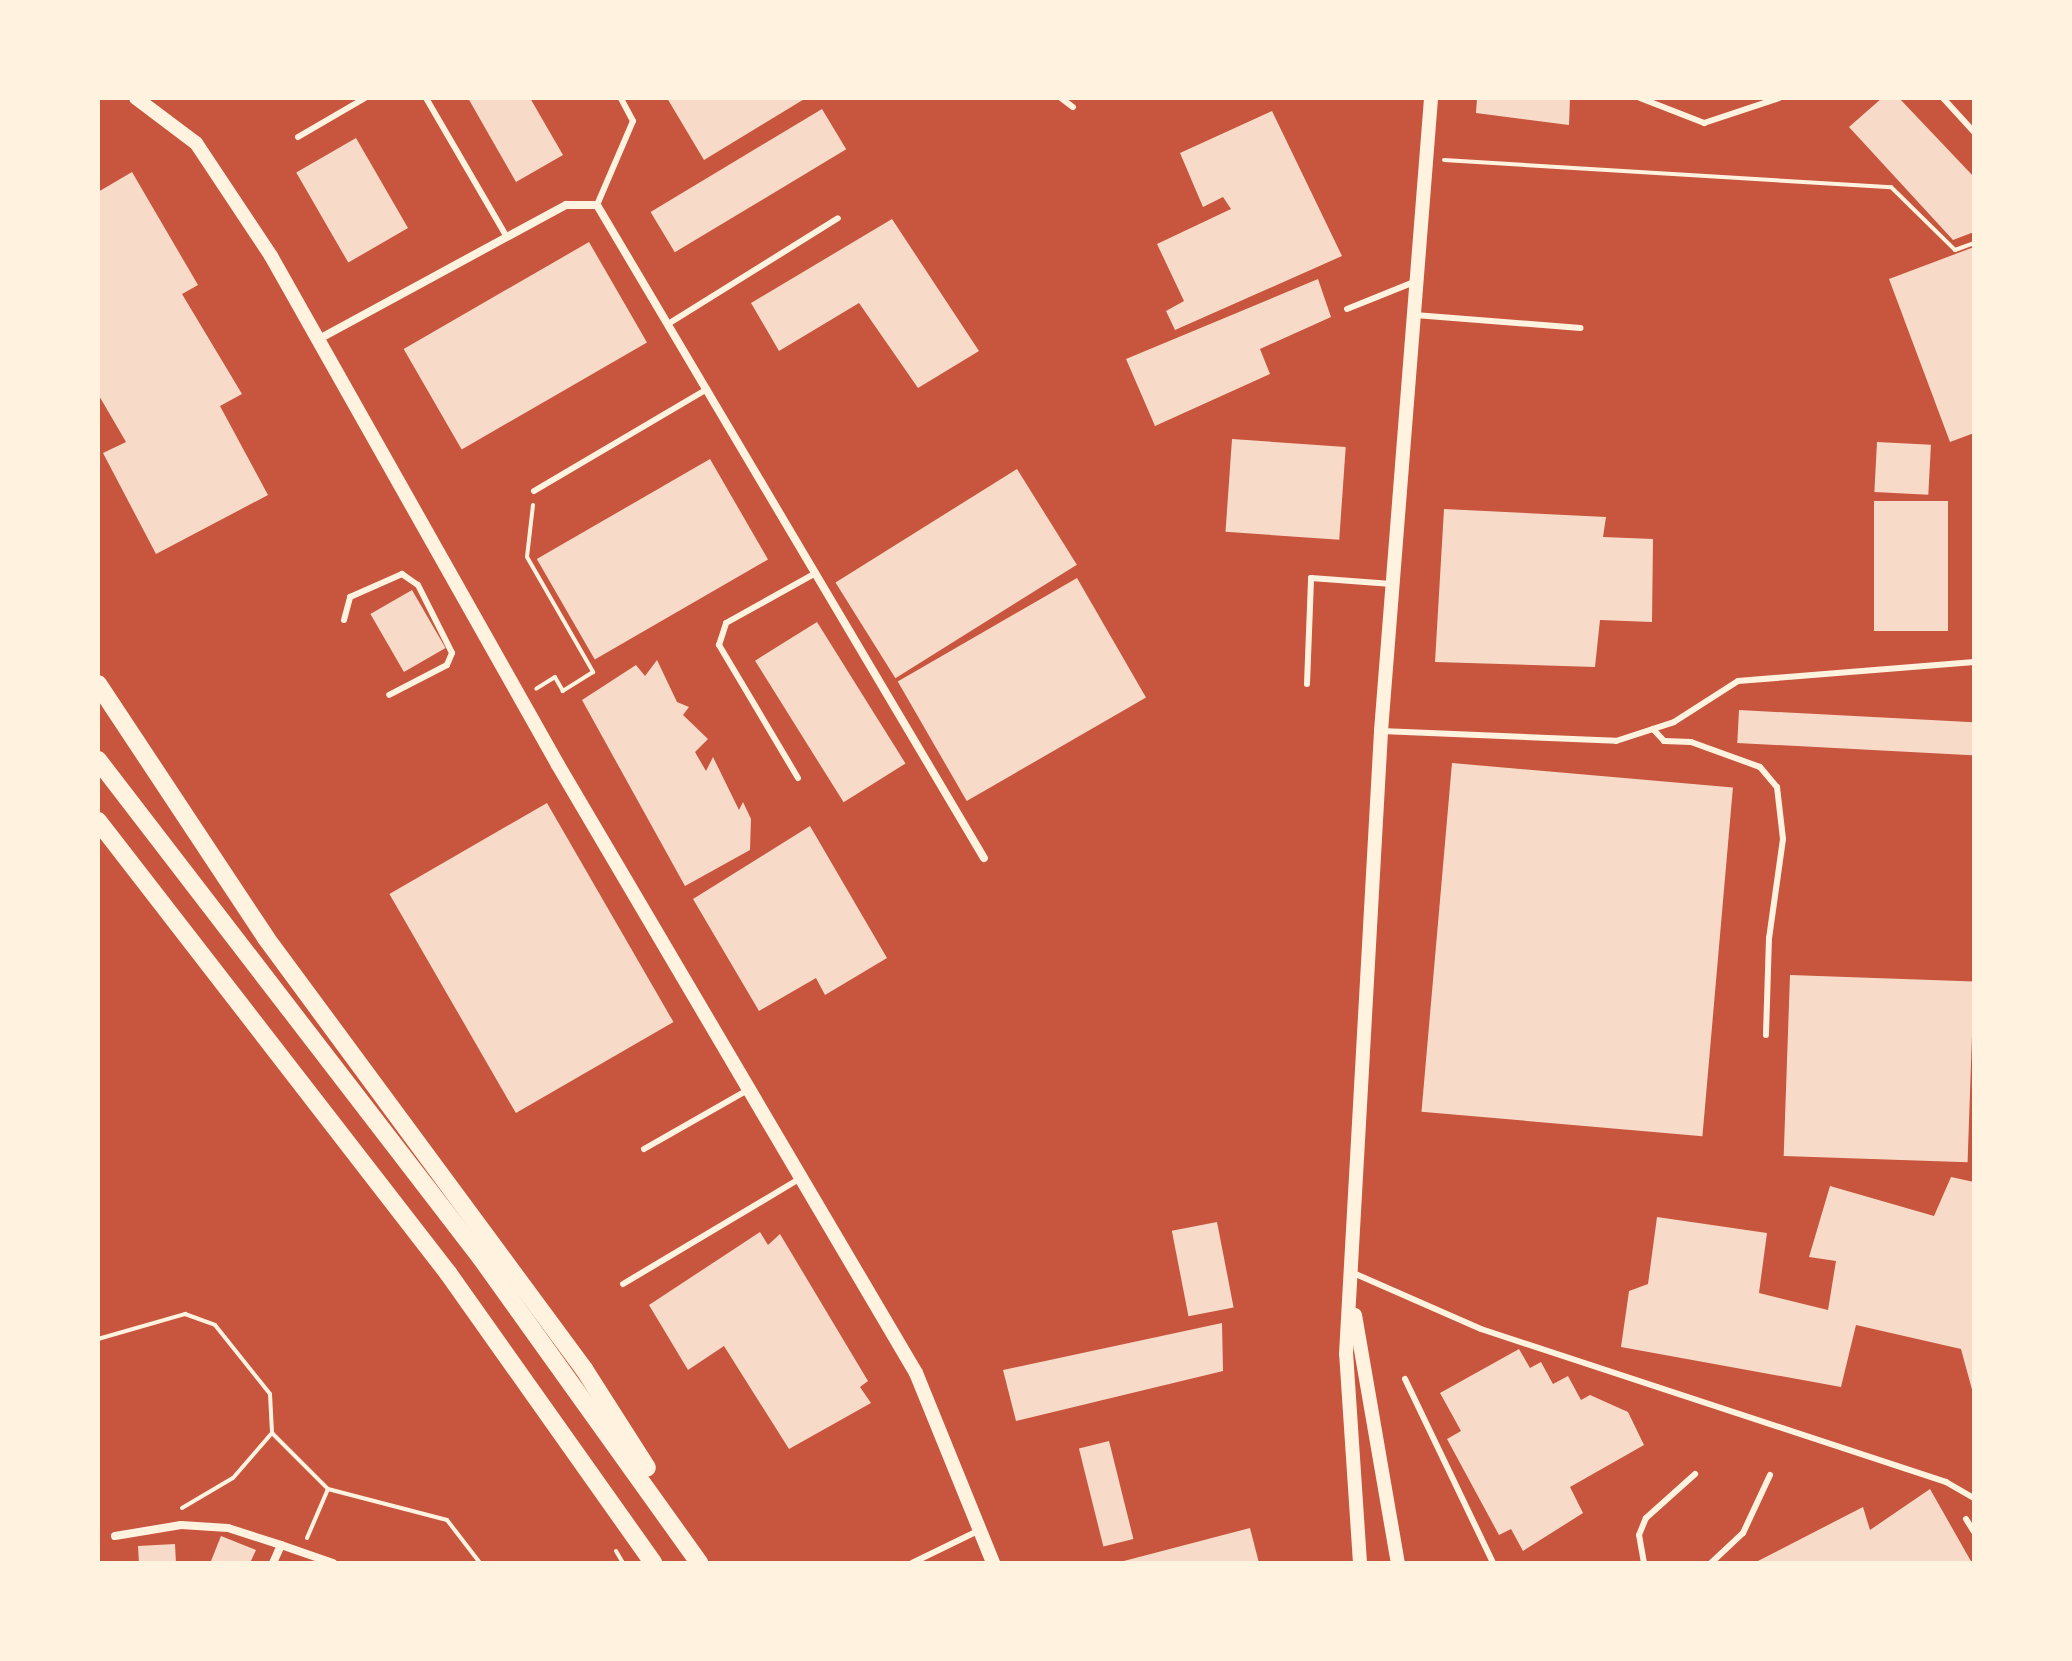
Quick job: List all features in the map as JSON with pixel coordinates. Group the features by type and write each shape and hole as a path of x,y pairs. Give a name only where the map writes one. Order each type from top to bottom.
{"highway":[{"path":"98,684 266,938 584,1369 642,1453 661,1504"},
{"path":"98,760 661,1504 699,1563"},
{"path":"98,821 448,1273 653,1563"}],"street":[{"path":"136,98 196,143 319,339 521,699 752,1088 916,1373 993,1563"},
{"path":"1360,1563 1346,1354 1381,731 1411,314 1431,98"},
{"path":"319,339 566,205 597,205 984,858"},
{"path":"1351,1299 1398,1563"},
{"path":"115,1536 216,1527 333,1563"},
{"path":"273,1563 281,1545"}],"lane":[{"path":"298,137 365,98"},
{"path":"426,98 507,237"},
{"path":"597,205 633,121 621,98"},
{"path":"1061,98 1073,107"},
{"path":"1640,98 1704,123 1779,98"},
{"path":"1943,98 1974,132"},
{"path":"668,324 838,218"},
{"path":"1347,309 1415,281"},
{"path":"1411,314 1580,328"},
{"path":"534,491 707,389"},
{"path":"798,778 719,645 726,623 816,572"},
{"path":"344,620 350,597 402,574 418,585 452,653 447,665 389,695"},
{"path":"1307,684 1311,578 1392,584"},
{"path":"1381,731 1616,741 1653,729 1738,681 1974,662"},
{"path":"1653,729 1664,741 1691,742 1760,767 1777,787 1783,839 1769,938 1766,1035"},
{"path":"644,1149 752,1088"},
{"path":"623,1284 803,1177"},
{"path":"1351,1272 1481,1329 1931,1476 1974,1498"},
{"path":"1405,1379 1493,1563"},
{"path":"1644,1563 1639,1535 1646,1518 1695,1474"},
{"path":"1711,1563 1743,1533 1770,1475"},
{"path":"1966,1519 1974,1532"},
{"path":"912,1563 980,1530"}],"path":[{"path":"1426,158 1891,187 1955,250 1974,243"},
{"path":"521,699 555,677 563,691 593,672 527,557 534,491"},
{"path":"98,1339 185,1314 215,1325 270,1394 272,1433 328,1489 447,1520 480,1563"},
{"path":"178,1510 233,1478 272,1433"},
{"path":"303,1553 328,1489"}],"building":[{"path":"468,98 530,98 563,155 516,182"},
{"path":"667,98 806,98 704,160"},
{"path":"1477,98 1570,98 1569,125 1476,113"},
{"path":"1882,98 1899,98 1974,177 1974,232 1953,240 1849,127"},
{"path":"822,109 846,149 675,252 651,212"},
{"path":"1272,111 1342,256 1175,330 1166,311 1184,301 1157,244 1231,209 1223,197 1203,207 1180,153"},
{"path":"356,138 408,228 348,263 296,172"},
{"path":"132,172 198,285 182,294 242,394 220,406 268,495 156,554 103,453 126,442 98,394 98,192"},
{"path":"892,219 979,351 918,388 859,303 779,351 751,303"},
{"path":"589,242 647,342 462,449 404,349"},
{"path":"1974,247 1974,433 1950,442 1889,279"},
{"path":"1318,279 1331,317 1260,349 1270,374 1155,426 1126,359"},
{"path":"1232,439 1346,447 1339,540 1226,532"},
{"path":"1877,442 1931,445 1928,495 1874,492"},
{"path":"710,459 768,559 595,659 537,559"},
{"path":"1017,469 1077,565 895,678 836,582"},
{"path":"1874,501 1948,501 1948,631 1874,631"},
{"path":"1444,509 1606,517 1603,537 1653,539 1652,622 1600,620 1595,667 1435,662"},
{"path":"1077,578 1146,698 967,801 898,682"},
{"path":"412,590 446,648 404,672 370,614"},
{"path":"817,622 905,764 844,802 755,661"},
{"path":"657,660 677,702 689,707 683,715 708,739 695,752 706,771 713,757 739,810 743,802 751,819 750,850 685,886 582,700 636,665 645,676"},
{"path":"1739,710 1974,722 1972,755 1737,743"},
{"path":"1452,763 1733,788 1702,1136 1421,1112"},
{"path":"547,803 674,1022 516,1113 389,894"},
{"path":"810,826 887,958 825,995 816,978 759,1011 693,899"},
{"path":"1790,975 1974,981 1968,1162 1784,1156"},
{"path":"1951,1177 1974,1182 1974,1397 1961,1349 1856,1325 1841,1387 1621,1347 1629,1291 1648,1284 1657,1217 1767,1233 1759,1293 1828,1310 1836,1261 1809,1257 1830,1186 1934,1216"},
{"path":"1217,1222 1234,1307 1188,1316 1172,1231"},
{"path":"760,1232 768,1245 780,1234 868,1381 860,1387 871,1403 789,1449 724,1346 688,1370 649,1305"},
{"path":"1222,1323 1223,1371 1016,1421 1003,1370"},
{"path":"1519,1349 1530,1368 1541,1362 1553,1384 1568,1376 1581,1400 1590,1395 1628,1412 1644,1445 1570,1487 1583,1513 1523,1551 1511,1529 1499,1535 1447,1439 1461,1431 1440,1393"},
{"path":"1109,1441 1133,1539 1103,1546 1079,1448"},
{"path":"1930,1489 1972,1563 1754,1563 1863,1507 1870,1530"},
{"path":"1250,1528 1259,1563 1120,1563 1120,1562"},
{"path":"221,1536 256,1550 250,1563 211,1561"},
{"path":"175,1544 176,1563 139,1563 138,1546"}]}
